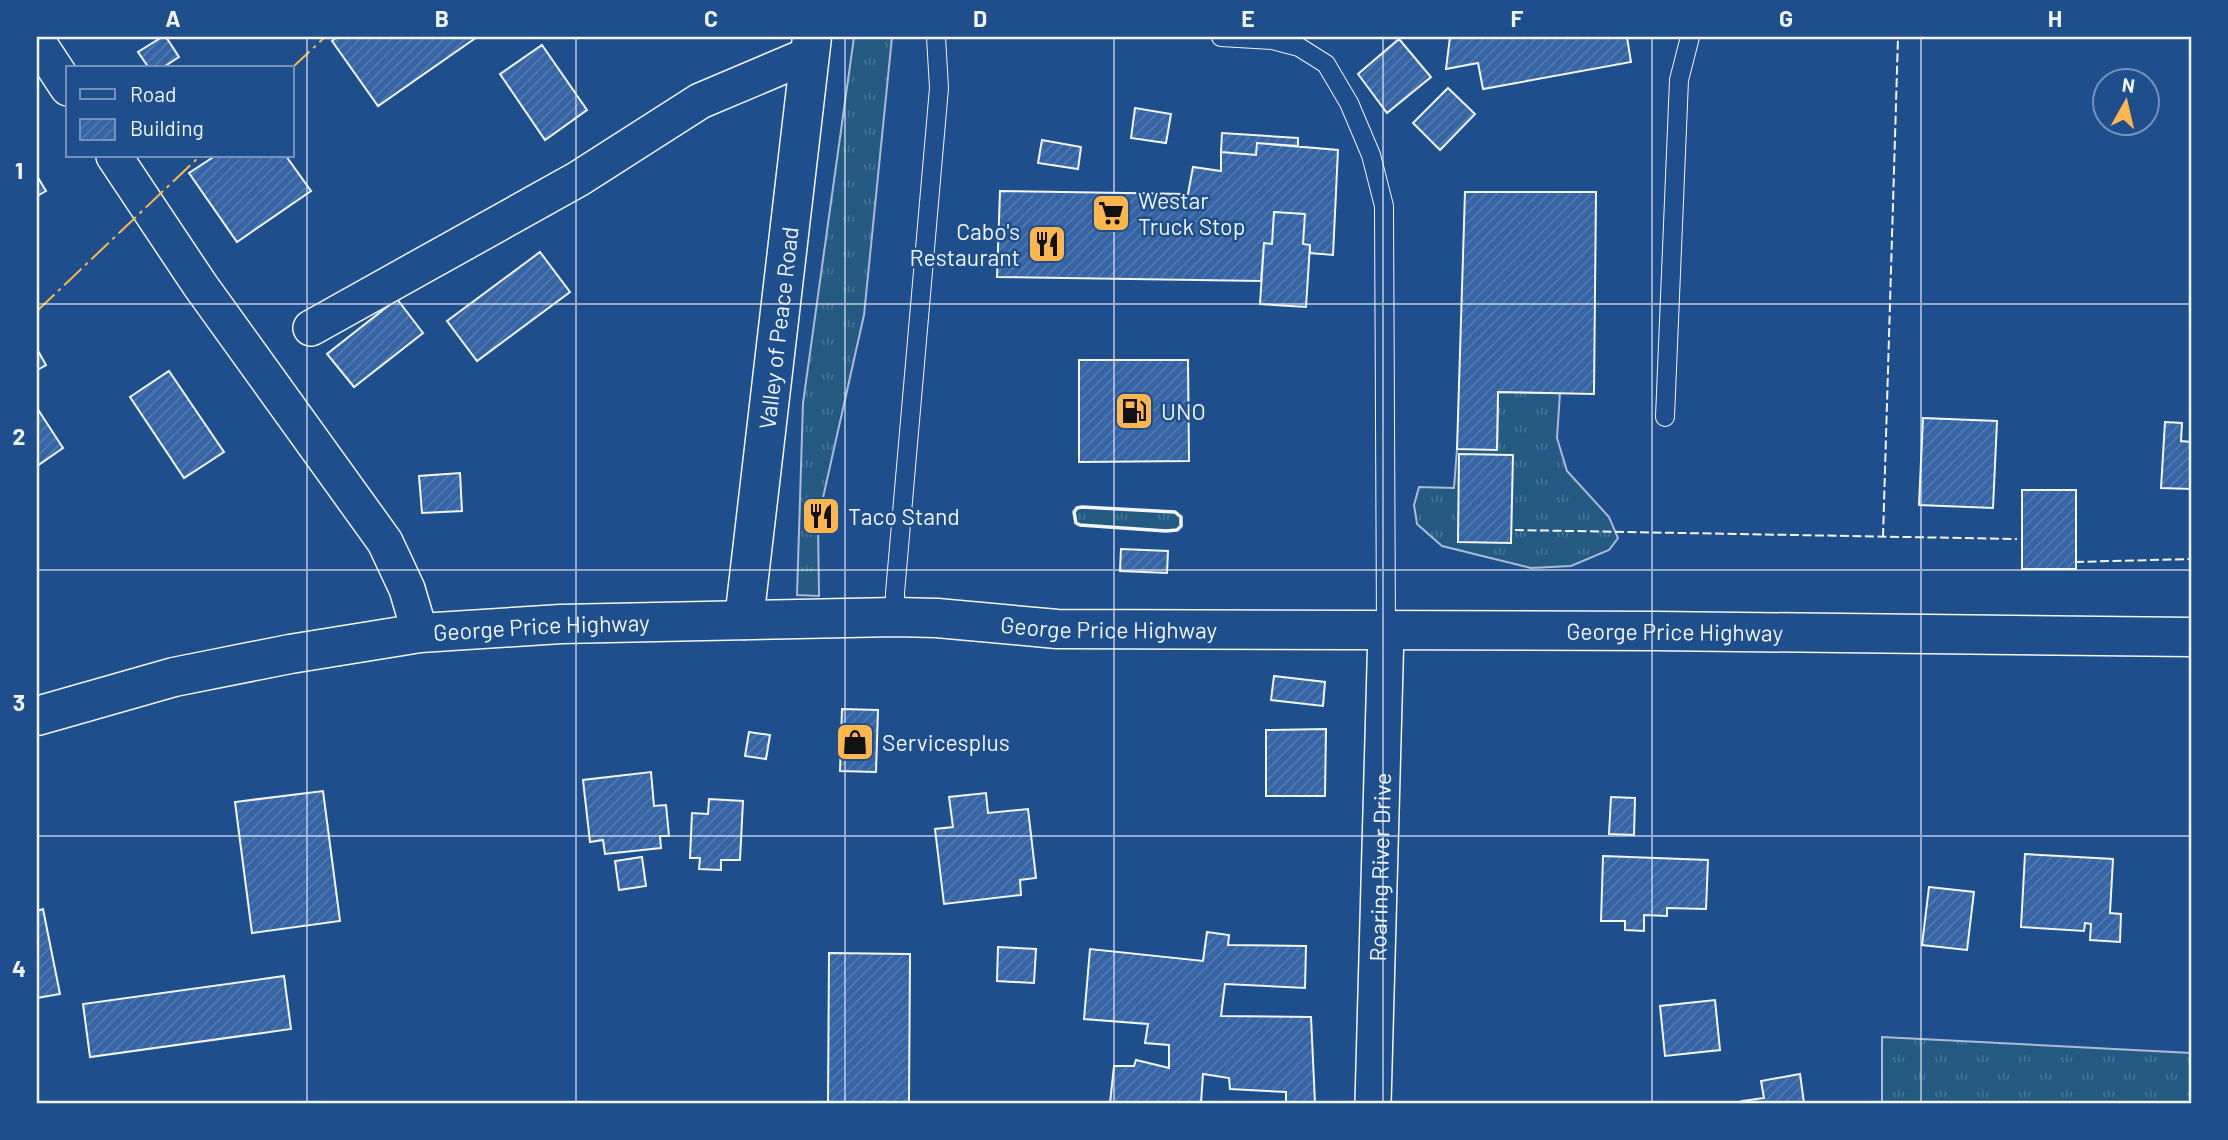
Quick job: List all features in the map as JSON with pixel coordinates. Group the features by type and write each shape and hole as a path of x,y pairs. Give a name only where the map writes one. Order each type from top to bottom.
{"main road":[{"name":"Valley of Peace Road","path":"744,620 812,45"},
{"name":"George Price Highway","path":"37,716 174,677 290,654 420,633 561,624 895,617 937,618 1057,629 1656,631 2191,637"}],"street":[{"path":"37,41 66,85"},
{"path":"311,328 578,179 700,101 812,45"},
{"path":"115,158 200,285 385,542 407,589 420,633"},
{"name":"Roaring River Drive","path":"1373,1103 1386,630"}],"lane":[{"path":"895,617 939,88 936,37"},
{"path":"1221,37 1272,40 1299,47 1326,64 1349,103 1371,155 1384,206 1386,630"},
{"path":"1665,417 1679,80 1690,37"}],"green space":[{"path":"854,37 892,37 864,315 818,520 819,596 797,595 803,403"},
{"path":"1498,392 1560,393 1557,438 1567,471 1609,517 1618,538 1609,550 1571,566 1531,568 1442,546 1417,524 1414,505 1419,487 1454,488 1457,449 1497,449"},
{"path":"1082,507 1175,512 1181,517 1181,526 1177,530 1166,531 1080,525 1076,523 1074,512"},
{"path":"1882,1037 2191,1053 2191,1103 1882,1103"}],"building":[{"path":"166,37 179,57 165,66 148,66 138,52"},
{"path":"337,37 477,37 378,106 332,41"},
{"path":"1450,37 1627,37 1631,62 1483,89 1478,63 1446,69"},
{"path":"1399,39 1431,77 1387,113 1358,74"},
{"path":"542,45 587,110 545,140 500,74"},
{"path":"1448,88 1475,114 1440,150 1413,123"},
{"path":"1135,108 1171,114 1166,143 1131,138"},
{"path":"1222,133 1298,138 1298,146 1257,143 1256,155 1221,152"},
{"path":"1042,140 1081,147 1078,169 1038,163"},
{"path":"1257,143 1338,150 1333,255 1310,253 1310,245 1303,244 1305,214 1274,212 1272,244 1264,243 1261,281 997,277 1000,191 1188,194 1193,167 1221,171 1221,152 1256,155"},
{"path":"212,158 287,158 311,191 237,242 189,173"},
{"path":"37,176 46,191 37,196"},
{"path":"1465,192 1596,192 1594,394 1498,392 1497,450 1457,449"},
{"path":"1274,212 1305,214 1303,244 1310,245 1306,307 1260,304 1264,243 1272,244"},
{"path":"540,252 570,292 477,361 447,321"},
{"path":"397,299 423,333 354,387 327,354"},
{"path":"37,349 46,365 37,370"},
{"name":"UNO","path":"1079,360 1188,360 1189,461 1079,462"},
{"path":"169,371 224,452 184,478 130,397"},
{"path":"37,408 63,448 37,466"},
{"path":"1923,418 1997,421 1993,508 1919,505"},
{"path":"2165,422 2182,423 2181,441 2191,442 2191,489 2161,488"},
{"path":"1459,454 1513,455 1511,543 1458,542"},
{"path":"460,473 462,511 422,513 419,476"},
{"path":"2022,490 2076,490 2076,569 2022,569"},
{"path":"1121,549 1168,551 1167,573 1120,571"},
{"path":"1274,676 1325,682 1323,706 1271,700"},
{"path":"842,709 878,710 876,772 840,771"},
{"path":"1326,729 1325,796 1266,796 1266,730"},
{"path":"749,732 770,735 766,759 745,756"},
{"path":"651,772 654,806 666,805 669,836 660,836 661,848 605,854 603,840 590,842 583,780"},
{"path":"323,791 340,921 252,933 235,802"},
{"path":"986,793 988,813 1028,809 1036,878 1020,880 1021,895 944,904 935,829 953,827 949,797"},
{"path":"1611,797 1635,798 1634,835 1609,834"},
{"path":"709,799 743,801 740,860 721,860 721,870 699,869 700,858 690,858 692,813 708,814"},
{"path":"2025,854 2113,859 2110,913 2121,914 2120,942 2090,940 2091,924 2085,923 2084,931 2021,927"},
{"path":"1603,856 1708,860 1706,909 1667,908 1667,916 1644,915 1644,931 1625,930 1625,921 1601,921"},
{"path":"642,857 646,886 619,890 615,861"},
{"path":"1929,887 1974,892 1967,950 1922,945"},
{"path":"43,909 60,994 37,998 37,911"},
{"path":"1207,932 1229,935 1228,945 1306,946 1305,988 1225,984 1221,1016 1311,1017 1315,1103 1286,1103 1286,1092 1230,1089 1229,1078 1203,1074 1201,1103 1110,1103 1114,1066 1134,1066 1136,1060 1169,1068 1169,1045 1145,1043 1148,1024 1084,1019 1090,949 1203,961"},
{"path":"998,947 1036,949 1034,983 997,981"},
{"path":"829,953 910,954 909,1103 828,1103"},
{"path":"284,976 291,1029 90,1057 83,1004"},
{"path":"1715,1000 1720,1050 1665,1056 1660,1006"},
{"path":"1800,1074 1804,1103 1742,1101 1764,1098 1761,1081"}],"fence":[{"path":"1883,537 1898,37"},
{"path":"1515,530 2017,539"},
{"path":"2075,562 2191,559"}],"wall":[{"path":"1082,507 1175,512 1181,517 1181,526 1177,530 1166,531 1080,525 1076,523 1074,512 1082,507"}],"power":[{"path":"294,66 325,37"},
{"path":"37,311 198,158"}],"place":[{"name":"Westar Truck Stop","path":"1111,213"},
{"name":"Cabo's Restaurant","path":"1047,244"},
{"name":"UNO","path":"1134,411"},
{"name":"Taco Stand","path":"821,516"},
{"name":"Servicesplus","path":"855,742"}]}
